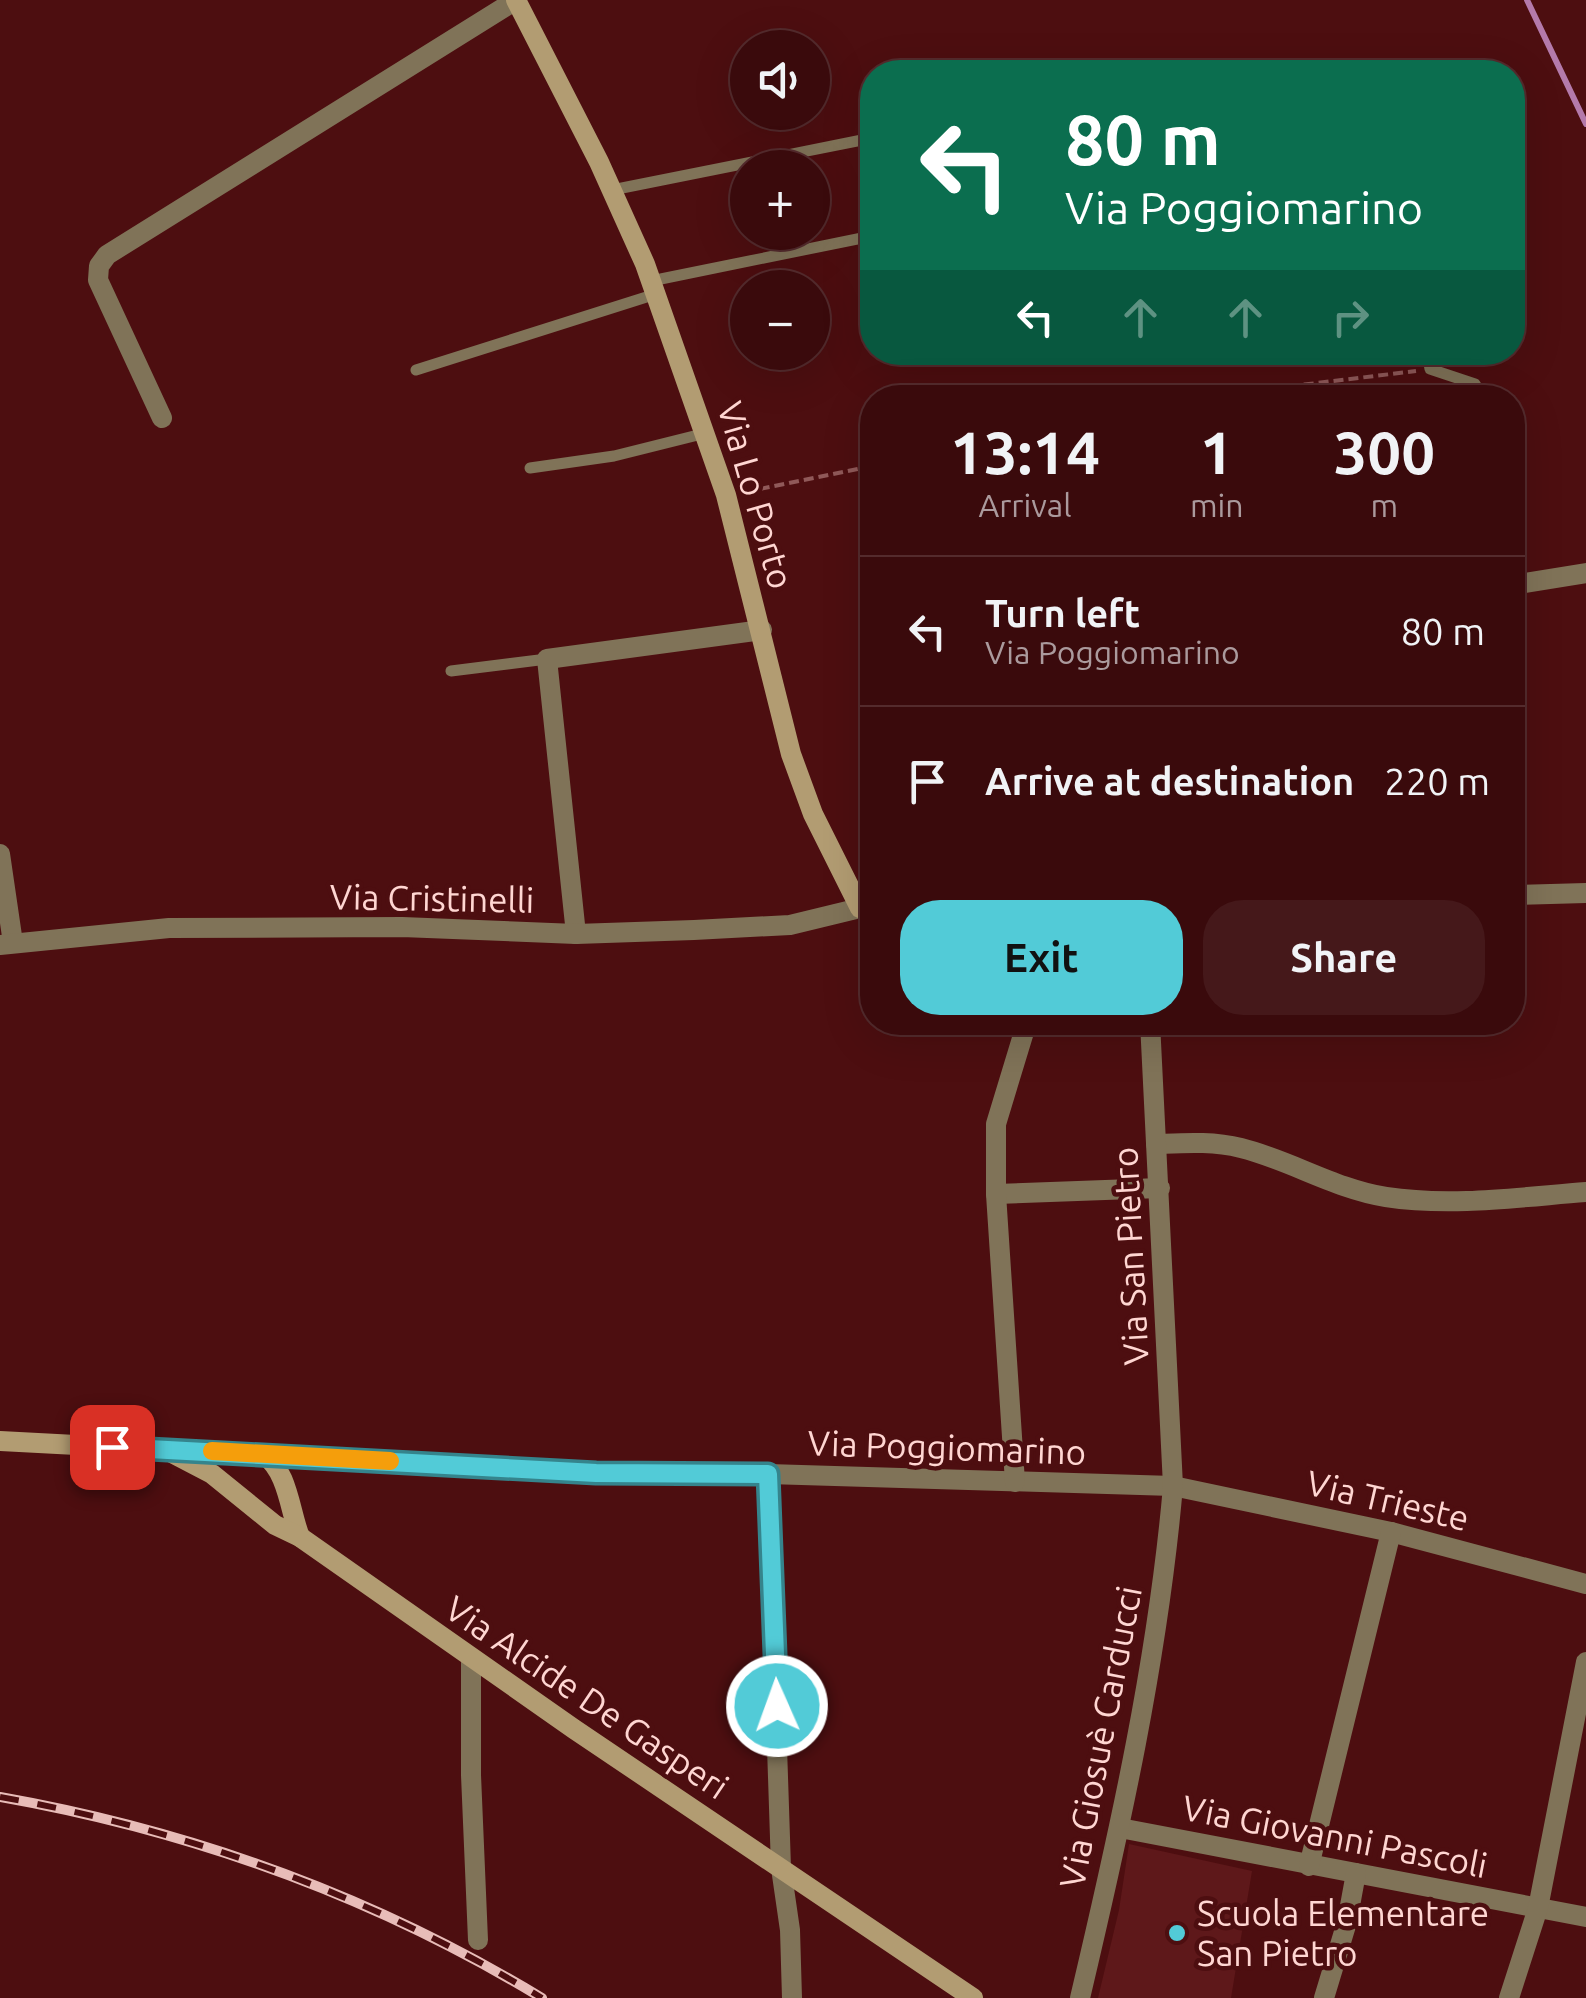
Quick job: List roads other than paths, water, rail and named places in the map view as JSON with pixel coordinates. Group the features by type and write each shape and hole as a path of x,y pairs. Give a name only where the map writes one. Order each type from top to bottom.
{"main road":[{"name":"Via Lo Porto","path":"516,0 612,190 654,288 726,496 791,754 813,814 860,898"},
{"name":"Via Poggiomarino","path":"0,1441 256,1454"},
{"name":"Via Alcide De Gasperi","path":"166,1450 239,1493 275,1525 300,1537 471,1658 974,1998"},
{"path":"281,1479 272,1500 239,1493 228,1473 232,1460 256,1454 274,1464 281,1479 300,1537"}],"street":[{"path":"162,418 98,280 99,266 107,254 516,0"},
{"path":"1525,579 1586,573"},
{"path":"576,934 547,659 762,630"},
{"path":"0,854 7,944"},
{"path":"1525,894 1586,892"},
{"name":"Via Cristinelli","path":"7,944 169,928 402,927 576,934 790,925 860,910"},
{"path":"1015,1482 996,1194 996,1124 1023,1035"},
{"name":"Via San Pietro","path":"1151,1035 1173,1486"},
{"path":"1156,1144 1209,1142 1243,1148 1343,1187 1386,1197 1438,1200 1586,1192"},
{"path":"996,1194 1160,1188"},
{"name":"Via Poggiomarino","path":"256,1454 596,1473 1173,1486"},
{"path":"768,1474 781,1868 790,1930 792,1998"},
{"name":"Via Trieste","path":"1173,1486 1391,1532 1586,1584"},
{"name":"Via Giosuè Carducci","path":"1080,1998 1136,1755 1167,1552 1173,1486"},
{"path":"1309,1866 1391,1532"},
{"path":"471,1658 478,1940"},
{"path":"1509,1998 1538,1908 1586,1662"},
{"name":"Via Giovanni Pascoli","path":"1120,1828 1586,1918"},
{"path":"1324,1998 1347,1922 1356,1873"}],"lane":[{"path":"612,190 860,140"},
{"path":"416,370 654,288 860,239"},
{"path":"1429,365 1430,370 1476,385"},
{"path":"530,468 614,456 706,433"},
{"path":"451,671 547,659"}],"waterway":[{"path":"1527,0 1586,124"}],"railway":[{"path":"0,1797 142,1829 280,1872 414,1929 542,1998"}],"place":[{"name":"Scuola Elementare San Pietro","path":"1177,1933"}]}
